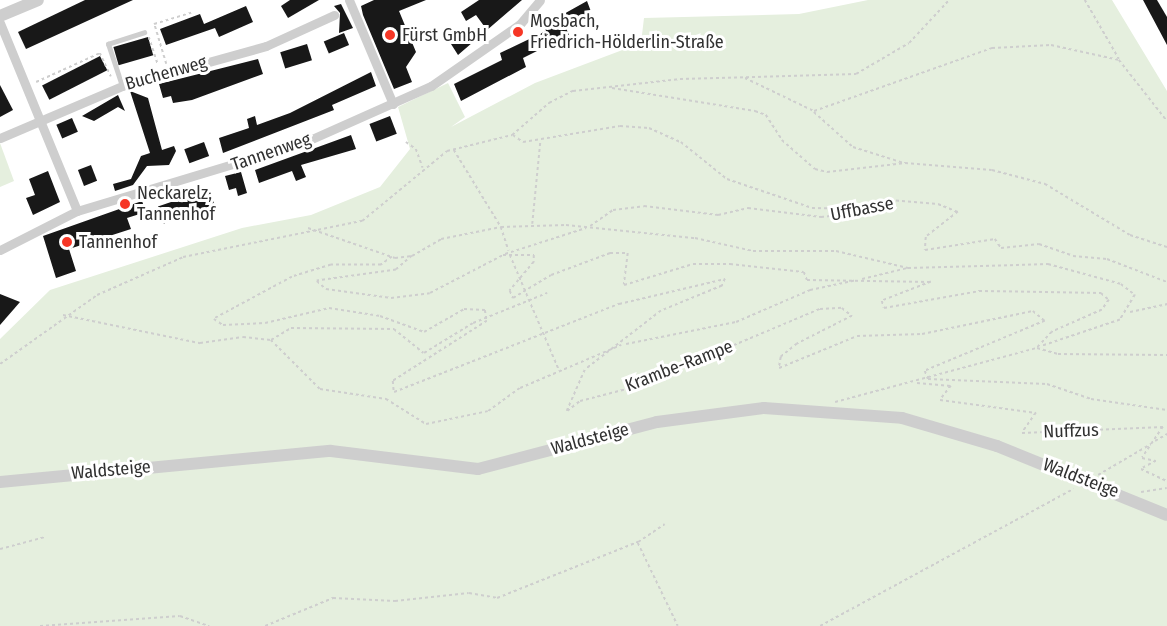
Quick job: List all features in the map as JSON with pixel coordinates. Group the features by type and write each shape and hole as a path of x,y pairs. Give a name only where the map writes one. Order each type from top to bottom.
{"street":[{"path":"0,16 38,0"},
{"path":"349,0 393,104"},
{"name":"Tannenweg","path":"0,250 77,211 305,142 393,104 471,63 520,24 540,0"},
{"name":"Buchenweg","path":"0,138 39,119 122,86 165,71 266,46 334,15"},
{"path":"0,23 77,211"},
{"name":"Waldsteige","path":"0,482 331,451 478,470 691,415 764,408 902,418 997,446 1126,495 1167,515"}],"lane":[{"path":"122,86 108,44 144,32"}],"path":[{"path":"0,364 63,315 183,257 308,228 343,225 377,213 423,168 454,149 512,135 573,91 745,78 856,74 909,43 949,0"},
{"path":"1085,0 1119,60 1167,121"},
{"path":"165,71 154,24 191,13"},
{"path":"144,32 165,71"},
{"path":"814,111 993,48 1051,45 1119,60"},
{"path":"27,87 100,53 111,77 119,75"},
{"path":"745,78 814,111 853,147 905,163"},
{"path":"611,88 766,115 782,140 815,169 905,163 992,170 1045,184 1130,235 1167,247"},
{"path":"512,135 523,142 620,126 649,128 681,142 727,178 812,208 892,210"},
{"path":"531,225 540,140"},
{"path":"406,142 416,149 423,168"},
{"path":"454,149 501,227 528,303 559,370"},
{"name":"Uffbasse","path":"510,254 588,227 613,210 644,206 718,215 748,208 821,217 867,209 890,200 958,212 926,237 925,250 995,238 1001,248 1039,244 1074,256 1107,259 1167,282"},
{"path":"908,268 836,251 753,251 695,238 588,227 531,225 501,227 441,239 412,256 396,270 318,281 326,289 391,298 430,293 503,255 534,255 510,291 513,298 610,253 628,253 624,285 693,264 789,269 804,272 807,280 858,279 931,282 882,301 884,308 979,291 1101,292 1109,300 1102,310 1052,332 1037,348"},
{"path":"308,228 392,257 412,256"},
{"path":"392,257 381,265 331,265 292,277 214,319 223,326 265,323 329,308 380,316 424,332 464,309 485,309 486,318"},
{"path":"271,340 320,389 386,399 426,424 488,411 559,370 623,345 736,322 810,290 908,268 1048,264 1130,290 1134,295 1130,312"},
{"name":"Krambe-Rampe","path":"486,318 393,381 394,392 543,337 619,304 726,279 722,286 661,311 623,345 585,370 567,411 580,401 634,387 820,309 842,308 852,316 797,344 781,357 779,368 857,336 922,334 1033,311 1045,321 925,371 928,379"},
{"path":"63,315 200,343 243,337 271,340 291,328 394,329 424,353 486,318 548,293"},
{"path":"822,411 849,398 913,383 1037,348 1120,320 1130,312 1167,304"},
{"path":"1037,348 1058,354 1167,355"},
{"path":"928,379 1047,384 1091,399 1167,410"},
{"name":"Nuffzus","path":"913,383 951,386 940,400 1036,413 1022,433 1163,427 1142,458 1156,461 1141,469 1167,481"},
{"path":"820,626 1088,481 1167,434"},
{"path":"1126,495 1167,488"},
{"path":"265,626 333,598 395,601 469,593 497,598 638,542 665,524"},
{"path":"0,549 45,537"},
{"path":"638,542 678,626"},
{"path":"40,626 180,616 209,626"}],"green space":[{"path":"868,0 1112,0 1167,91 1167,626 0,626 0,339 50,290 242,228 311,215 380,187 410,149 398,107 448,83 465,117 451,127 535,83 641,43 644,18 799,14"},
{"path":"0,143 14,181 0,187"}],"building":[{"path":"85,0 133,0 26,49 18,32"},
{"path":"290,0 319,0 288,18 281,6"},
{"name":"Fürst GmbH","path":"374,0 426,0 399,11 416,52 406,67 412,82 394,89 363,15 361,6"},
{"path":"479,0 522,0 458,55 451,44 484,26 476,15 466,21 461,12"},
{"path":"1143,0 1157,0 1167,17 1167,45"},
{"path":"587,1 593,17 566,28 569,35 523,58 526,67 461,101 454,84 502,60 500,53 546,31 544,25"},
{"path":"341,4 353,28 339,33 340,13 334,6"},
{"path":"246,6 253,22 219,37 215,28 166,45 160,29 200,14 204,24"},
{"path":"344,33 349,45 329,54 324,42"},
{"path":"148,37 153,55 119,65 113,47"},
{"path":"307,44 312,60 285,68 280,52"},
{"path":"100,56 107,70 49,100 42,86"},
{"path":"258,59 263,74 192,100 173,103 171,96 163,98 159,84"},
{"path":"371,72 376,86 332,105 334,110 223,153 219,138 249,128 247,119 255,116 257,125 290,113"},
{"path":"0,85 13,110 0,117"},
{"path":"130,91 148,98 162,150 174,146 176,151 169,165 147,166 133,185 115,191 113,184 131,179 141,156 150,153"},
{"path":"118,95 125,111 118,107 94,121 82,116"},
{"path":"390,116 397,134 376,142 369,124"},
{"path":"72,118 78,132 62,138 56,125"},
{"path":"351,135 356,149 301,165 306,177 296,181 292,171 259,183 255,170"},
{"path":"204,142 209,156 189,163 184,149"},
{"path":"91,165 97,181 84,186 78,170"},
{"path":"48,171 60,202 33,215 26,198 35,195 29,179"},
{"path":"241,172 247,193 238,196 236,188 229,190 225,176"},
{"path":"209,189 215,206 164,224 158,207"},
{"name":"Tannenhof","path":"142,201 146,212 127,218 131,229 69,249 76,271 56,278 43,236"},
{"path":"0,294 20,302 0,325"}],"place":[{"name":"Mosbach, Friedrich-Hölderlin-Straße","path":"518,32"},
{"name":"Fürst GmbH","path":"390,35"},
{"name":"Neckarelz, Tannenhof","path":"125,204"},
{"name":"Tannenhof","path":"67,242"}]}
